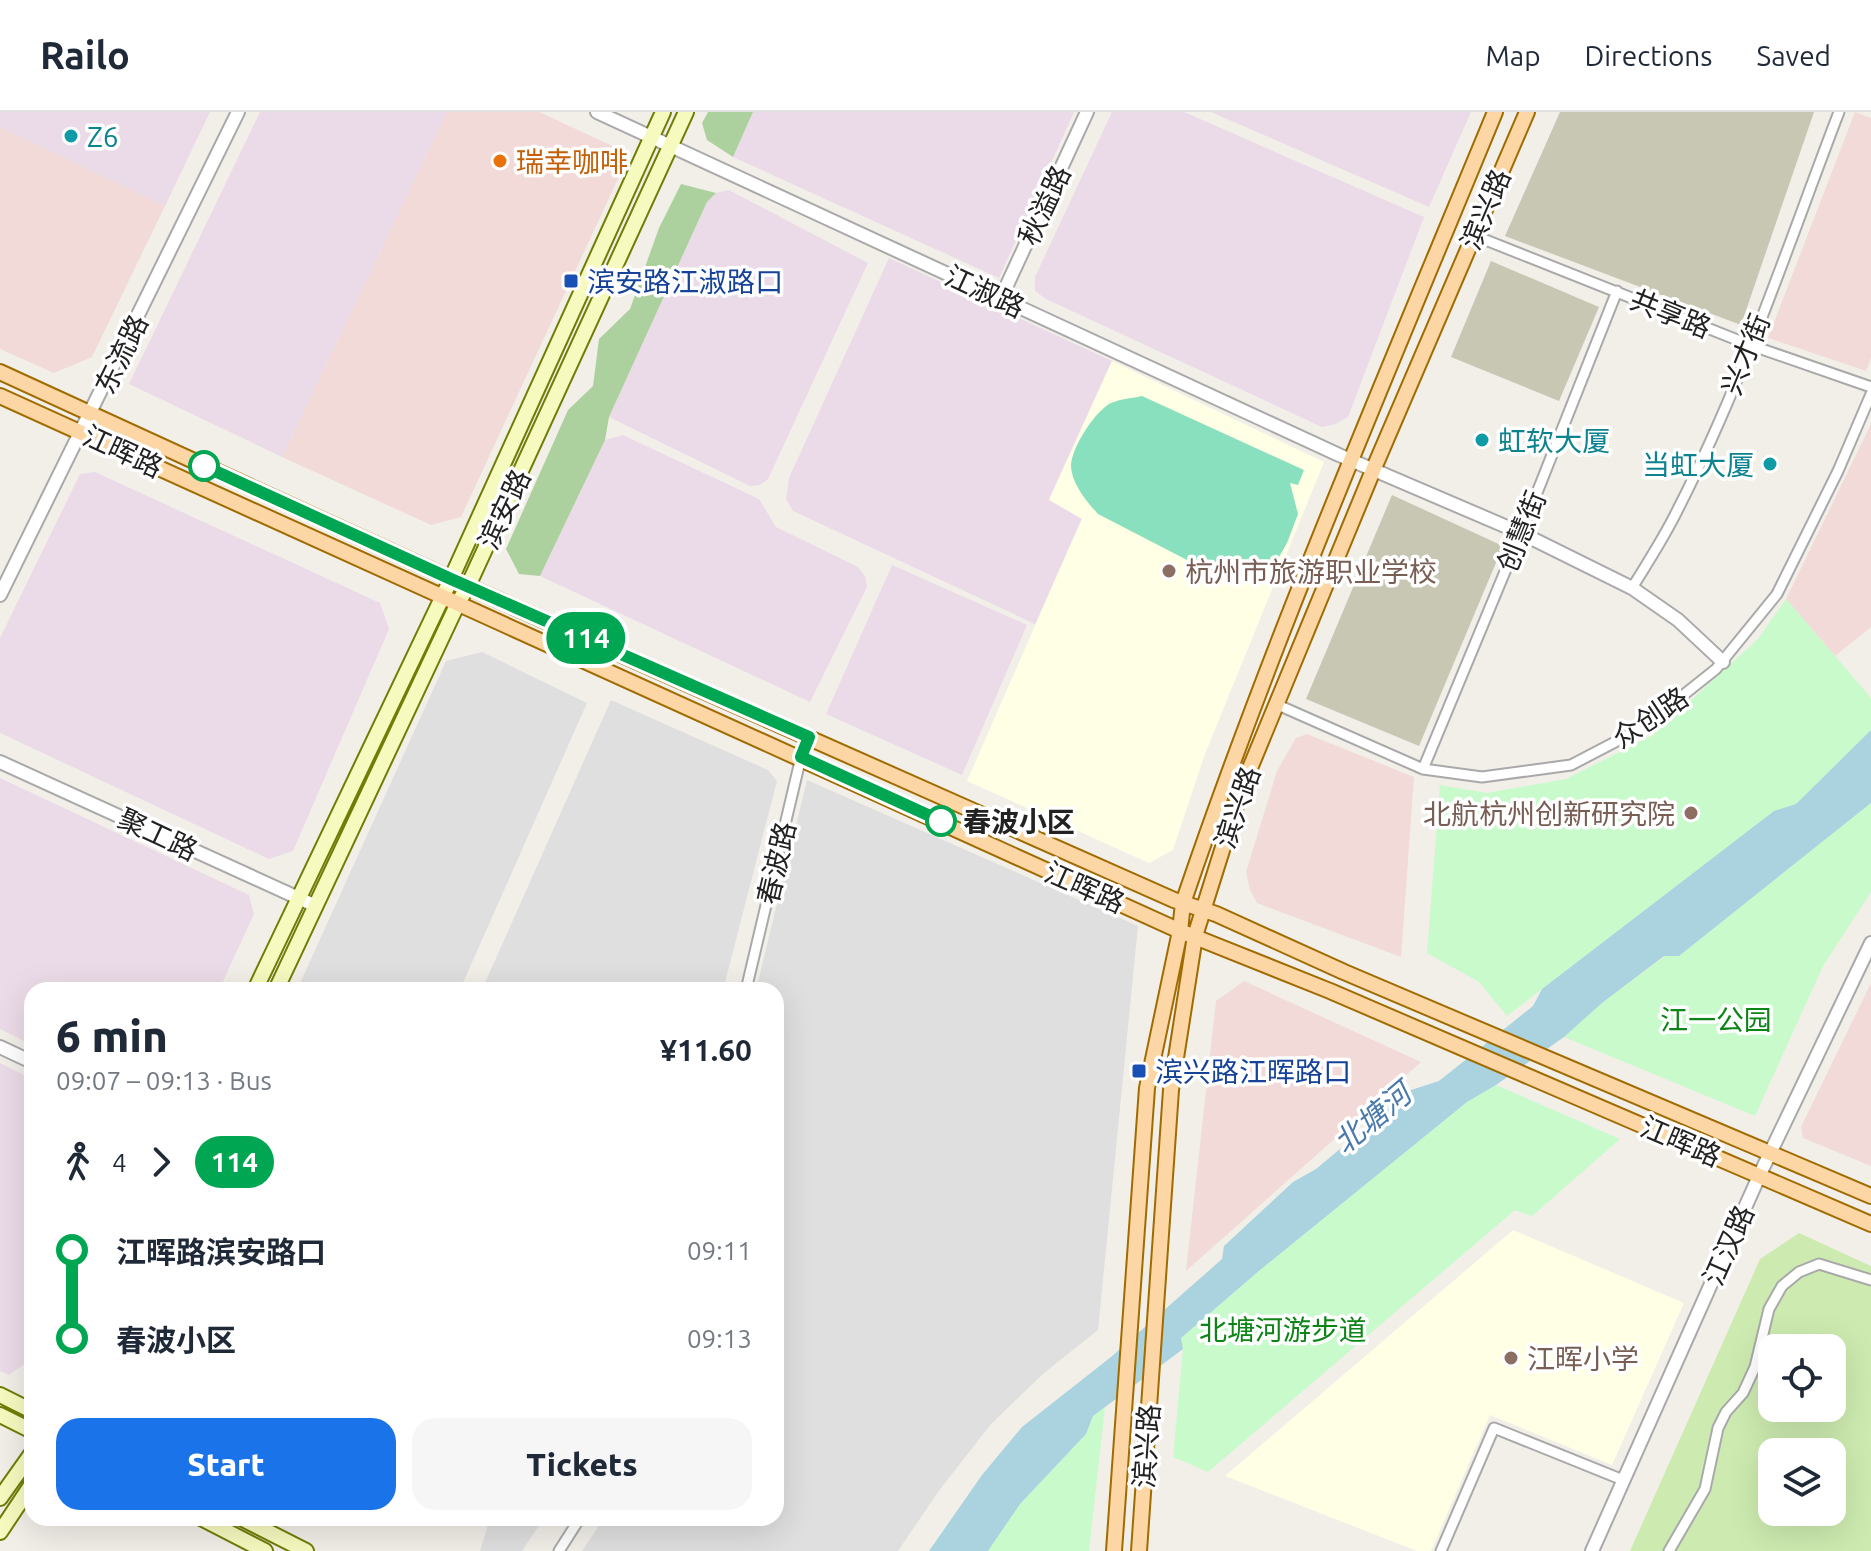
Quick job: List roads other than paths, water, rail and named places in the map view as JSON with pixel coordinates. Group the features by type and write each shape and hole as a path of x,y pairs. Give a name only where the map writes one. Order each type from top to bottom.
{"main road":[{"name":"滨安路","path":"259,982 451,579 663,112"},
{"name":"滨安路","path":"280,982 468,586 686,112"},
{"name":"滨兴路","path":"1114,1550 1147,1088 1180,931 1183,903 1248,725 1352,460 1495,112"},
{"name":"滨兴路","path":"1139,1551 1171,1090 1195,936 1241,790 1374,468 1527,112"},
{"name":"江晖路","path":"0,372 451,579 1183,903 1871,1196"},
{"name":"江晖路","path":"0,396 1180,931 1330,991 1871,1224"},
{"path":"0,1395 24,1407"},
{"path":"0,1415 24,1427"},
{"path":"0,1498 24,1464"},
{"path":"0,1532 24,1496"},
{"path":"217,1526 265,1551"},
{"path":"257,1526 306,1551"}],"street":[{"name":"东流路","path":"0,595 238,112"},
{"name":"江淑路","path":"597,112 1352,460 1521,533 1632,588 1678,620 1723,662"},
{"name":"秋溢路","path":"1001,298 1087,112"},
{"name":"兴才街","path":"1632,588 1689,486 1750,345 1839,112"},
{"name":"共享路","path":"1473,235 1750,345 1871,387"},
{"name":"创慧街","path":"1423,769 1617,291"},
{"name":"众创路","path":"1278,705 1423,769 1482,777 1571,765 1642,728 1723,662 1777,594 1871,394"},
{"name":"春波路","path":"748,982 801,757 809,737"},
{"name":"聚工路","path":"0,762 316,906"},
{"name":"江汉路","path":"1592,1551 1760,1174 1871,943"},
{"path":"0,1047 24,1058"},
{"path":"1669,1551 1705,1489 1718,1428 1726,1412 1743,1393 1755,1367 1769,1309 1782,1286 1799,1272 1819,1264 1871,1280"},
{"path":"1441,1551 1494,1428 1623,1480"},
{"path":"559,1551 575,1526"}],"water":[{"path":"1871,730 1871,803 1679,956 1664,956 1602,1003 1564,1037 1467,1102 1260,1270 1181,1338 1183,1349 1093,1416 1086,1434 1020,1504 988,1551 929,1551 982,1475 1022,1427 1111,1357 1222,1259 1224,1246 1293,1182 1316,1169 1411,1090 1439,1081 1533,1006 1542,989 1774,811 1796,804"}],"place":[{"name":"Z6","path":"71,136"},
{"name":"瑞幸咖啡","path":"500,161"},
{"name":"滨安路江淑路口","path":"571,281"},
{"name":"虹软大厦","path":"1482,440"},
{"name":"当虹大厦","path":"1770,464"},
{"name":"杭州市旅游职业学校","path":"1169,571"},
{"name":"北航杭州创新研究院","path":"1691,813"},
{"name":"春波小区","path":"941,821"},
{"name":"滨兴路江晖路口","path":"1139,1071"},
{"name":"江晖小学","path":"1511,1358"}],"park label":[{"name":"江一公园","path":"1716,1019"},
{"name":"北塘河游步道","path":"1283,1329"}],"water label":[{"name":"北塘河","path":"1372,1118"}]}
